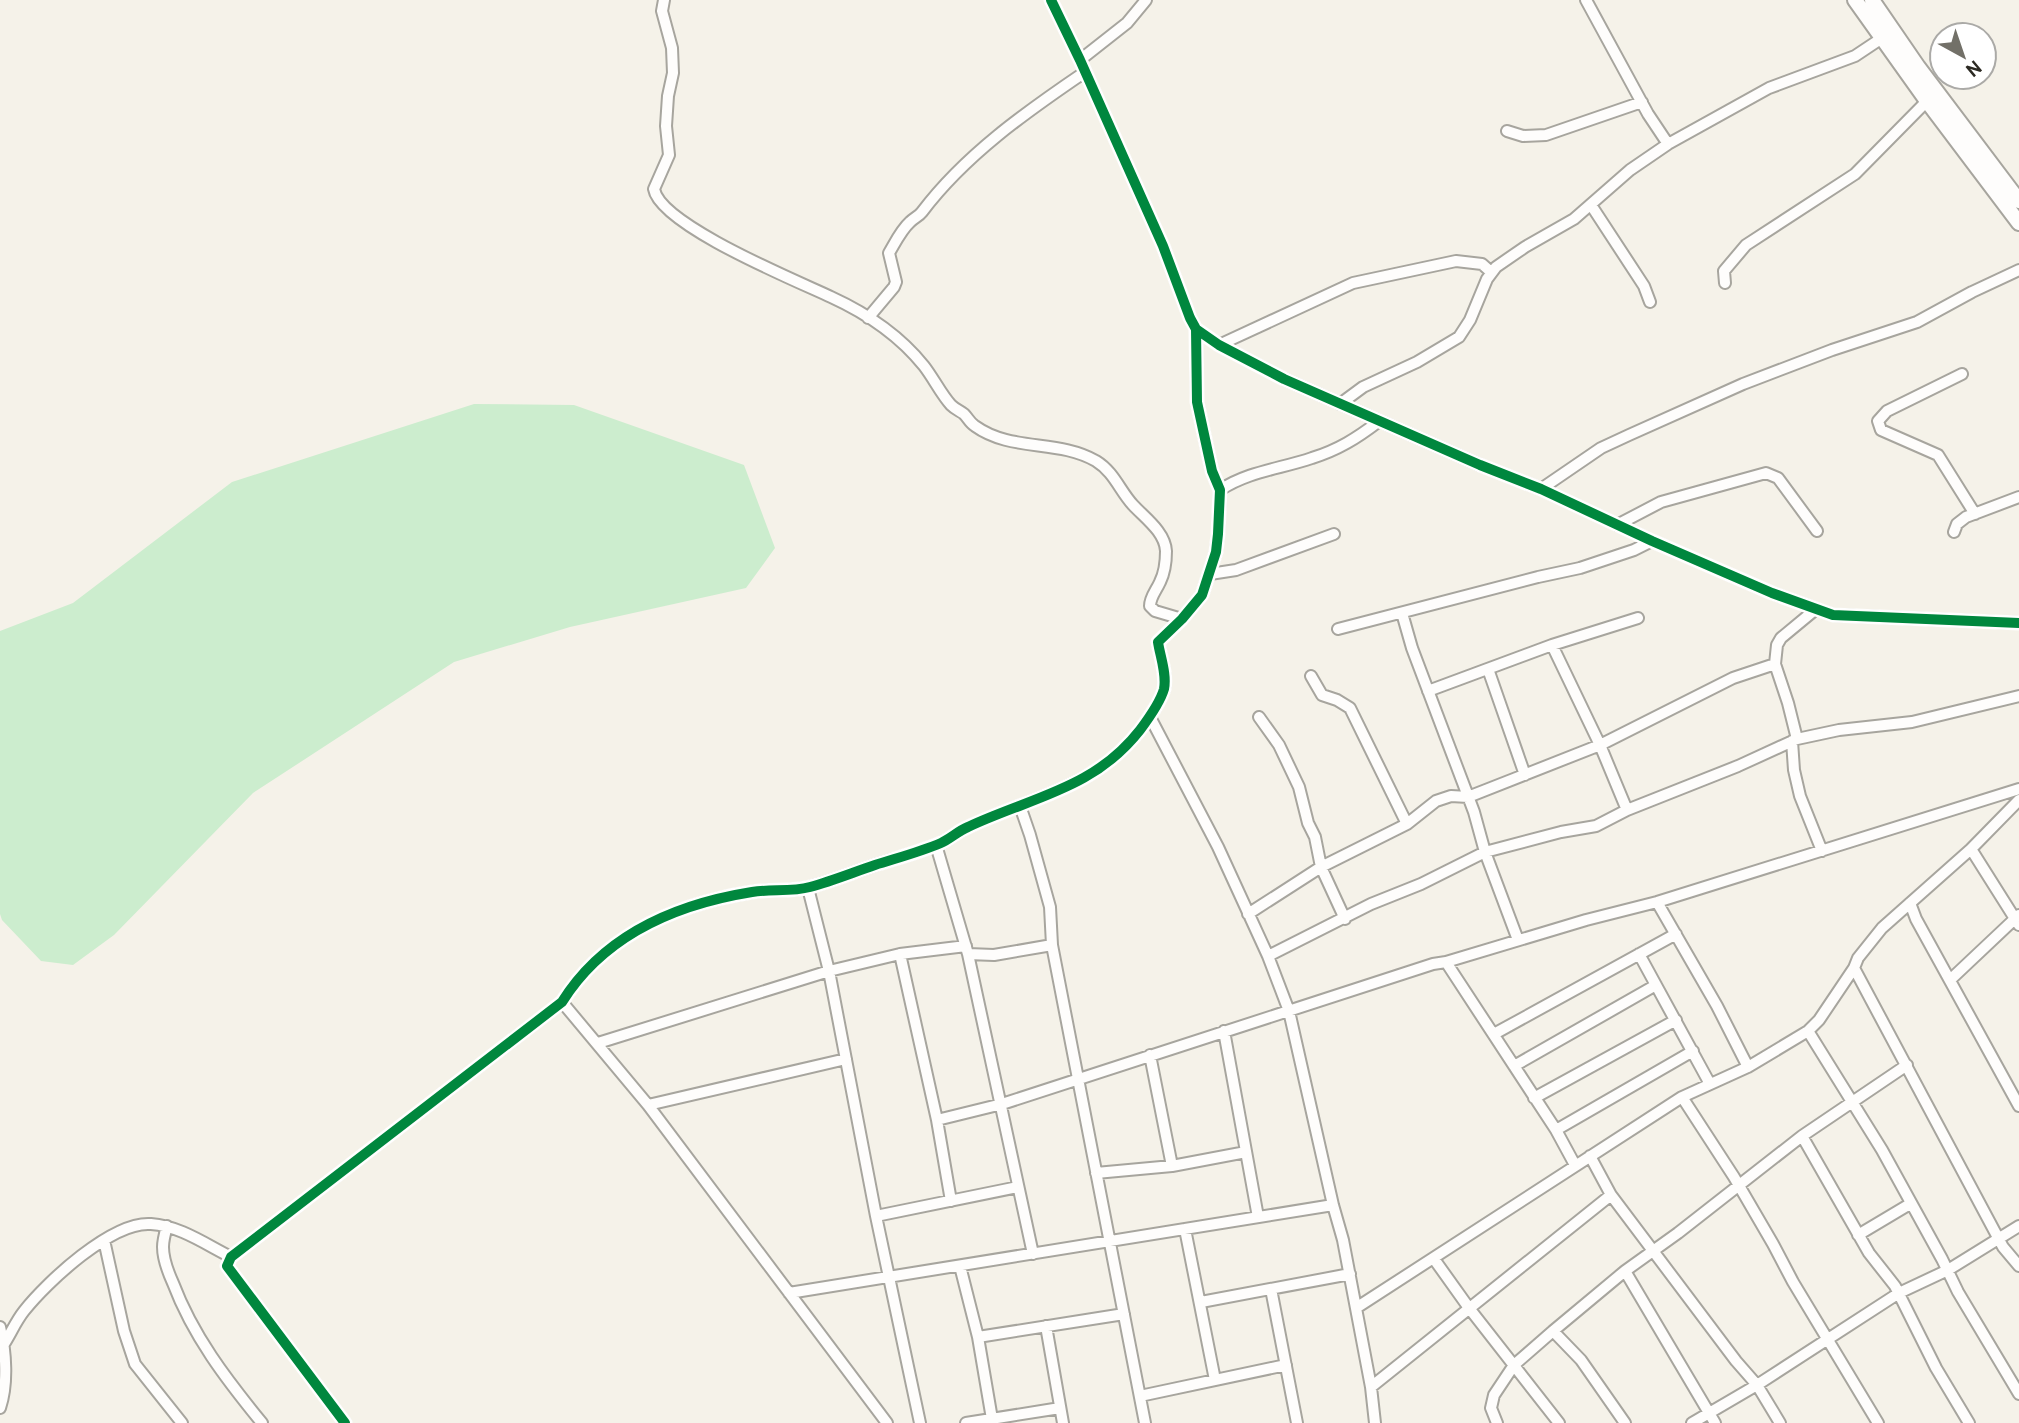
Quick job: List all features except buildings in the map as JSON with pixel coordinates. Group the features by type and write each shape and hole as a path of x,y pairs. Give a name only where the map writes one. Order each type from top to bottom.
{"main road":[{"path":"1855,0 1888,35 2019,201"},
{"path":"1872,0 1888,35 1927,101 2019,223"}],"street":[{"path":"664,0 662,11 672,48 673,74 666,126 669,155 654,189 655,195 670,213 700,233 868,318 913,354 953,408 966,415 973,425 992,435 1022,444 1080,453 1102,466 1120,485 1133,505 1149,519 1165,547 1161,580 1152,595 1150,606 1155,611 1182,619"},
{"path":"345,1423 227,1266 230,1257 562,1002 573,983 591,964 632,932 706,900 767,889 808,888 936,845 966,827 1057,792 1112,760 1129,745 1150,717 1164,688 1158,642 1182,619 1202,594 1210,574 1217,543 1220,490 1212,471 1197,402 1196,329 1163,246 1051,0"},
{"path":"1080,60 1127,23 1146,0"},
{"path":"1586,0 1668,144"},
{"path":"1340,404 1363,387 1417,362 1459,337 1466,328 1491,272 1525,247 1574,219 1630,170 1668,144 1769,88 1855,56 1888,35"},
{"path":"868,318 894,287 889,253 910,221 922,213 954,174 981,149 1084,72"},
{"path":"1725,283 1724,271 1746,245 1854,174 1927,101"},
{"path":"1507,131 1523,136 1546,135 1642,102"},
{"path":"1591,205 1644,286 1650,302"},
{"path":"1219,345 1353,283 1456,261 1482,264 1491,272"},
{"path":"1541,489 1601,448 1629,435 1743,384 1832,350 1917,322 2019,270"},
{"path":"1196,329 1219,345 1284,379 1378,422 1541,489 1652,541 1815,609 1833,615 1854,617 2019,623"},
{"path":"1962,374 1887,411 1878,421 1881,430 1938,455 1975,514"},
{"path":"1220,490 1246,476 1335,450 1353,441 1378,422"},
{"path":"1617,525 1661,502 1766,473 1778,478 1817,531"},
{"path":"1954,533 1961,520 2019,497"},
{"path":"1210,574 1236,570 1334,534"},
{"path":"1338,629 1580,568 1634,550 1652,541"},
{"path":"1815,609 1781,638 1777,645 1775,664 1788,703 1794,740 1794,770 1800,796 1822,851"},
{"path":"1402,613 1518,940"},
{"path":"1428,691 1552,645 1637,618"},
{"path":"1552,645 1627,810"},
{"path":"1248,914 1321,867 1407,824 1436,801 1451,796 1468,797 1600,746 1733,678 1775,664"},
{"path":"1488,669 1525,775"},
{"path":"1311,676 1322,695 1344,704 1357,719 1407,824"},
{"path":"1268,956 1371,904 1421,884 1485,852 1561,832 1596,826 1627,810 1738,766 1794,740 1839,730 1912,722 2019,696"},
{"path":"1150,717 1218,848 1268,956 1289,1011 1343,1240 1371,1387 1375,1423"},
{"path":"1259,717 1279,745 1298,787 1308,823 1315,837 1321,867 1345,919"},
{"path":"937,1121 1002,1104 1433,964 1657,902 2019,789"},
{"path":"1356,1308 1682,1097 1748,1067 1808,1031 1819,1020 1858,958 1882,928 1971,849 2019,800"},
{"path":"1020,806 1049,907 1052,945 1145,1423"},
{"path":"936,845 967,950 1033,1254"},
{"path":"1950,981 2018,920 1971,849"},
{"path":"808,888 829,971 876,1216 920,1423"},
{"path":"1657,902 1717,1006 1748,1067"},
{"path":"1910,903 1916,919 2019,1106"},
{"path":"1494,1034 1676,934"},
{"path":"598,1043 829,971 900,954 967,950 994,956 1052,945"},
{"path":"900,954 937,1121 951,1201"},
{"path":"1639,954 1710,1084"},
{"path":"1446,962 1556,1130 1575,1165"},
{"path":"1854,968 1999,1238 2019,1266"},
{"path":"1514,1066 1656,985"},
{"path":"562,1002 648,1105 887,1423"},
{"path":"1534,1098 1676,1020"},
{"path":"1224,1031 1258,1217"},
{"path":"1808,1031 1882,1150 1963,1301 2019,1394"},
{"path":"1556,1130 1693,1051"},
{"path":"1150,1055 1172,1166"},
{"path":"648,1105 846,1059"},
{"path":"1497,1423 1491,1408 1492,1401 1514,1365 1625,1271 1802,1136 1907,1065"},
{"path":"1682,1097 1739,1186 1878,1423"},
{"path":"1802,1136 1858,1235 1899,1293 1936,1368 1969,1423"},
{"path":"1097,1173 1172,1166 1246,1152"},
{"path":"1590,1156 1611,1195 1756,1385 1780,1423"},
{"path":"876,1216 1018,1187"},
{"path":"1371,1387 1611,1195"},
{"path":"1858,1235 1910,1204"},
{"path":"789,1293 1333,1205"},
{"path":"4,1344 23,1312 51,1281 104,1240 130,1226 147,1223 167,1226 187,1233 230,1257"},
{"path":"167,1226 163,1254 177,1295 198,1338 261,1423"},
{"path":"1692,1423 1712,1418 1756,1385 1899,1293 1948,1270 2019,1226"},
{"path":"1185,1229 1215,1380"},
{"path":"104,1240 124,1331 135,1364 182,1423"},
{"path":"1434,1259 1559,1423"},
{"path":"960,1266 978,1337 992,1419"},
{"path":"1625,1271 1712,1418"},
{"path":"1201,1302 1350,1274"},
{"path":"1271,1289 1297,1423"},
{"path":"978,1337 1124,1314"},
{"path":"1046,1326 1063,1423"},
{"path":"0,1327 4,1344 5,1373 0,1408"},
{"path":"1553,1331 1581,1360 1625,1423"},
{"path":"1140,1395 1286,1365"},
{"path":"966,1423 1060,1408"}],"green space":[{"path":"474,404 574,405 744,465 775,548 746,588 570,627 454,662 253,793 114,935 73,965 41,961 2,920 0,914 0,631 73,603 232,482"}],"cycle path":[{"path":"1051,0 1163,246 1190,318 1196,329 1219,345 1284,379 1541,489 1652,541 1772,593 1833,615 2019,623"},
{"path":"345,1423 227,1266 231,1257 562,1002 599,958 645,926 670,914 724,897 810,887 933,846 968,827 1082,779 1122,750 1140,730 1164,689 1164,671 1158,642 1202,595 1216,552 1220,490 1212,471 1197,402 1196,329"}]}
